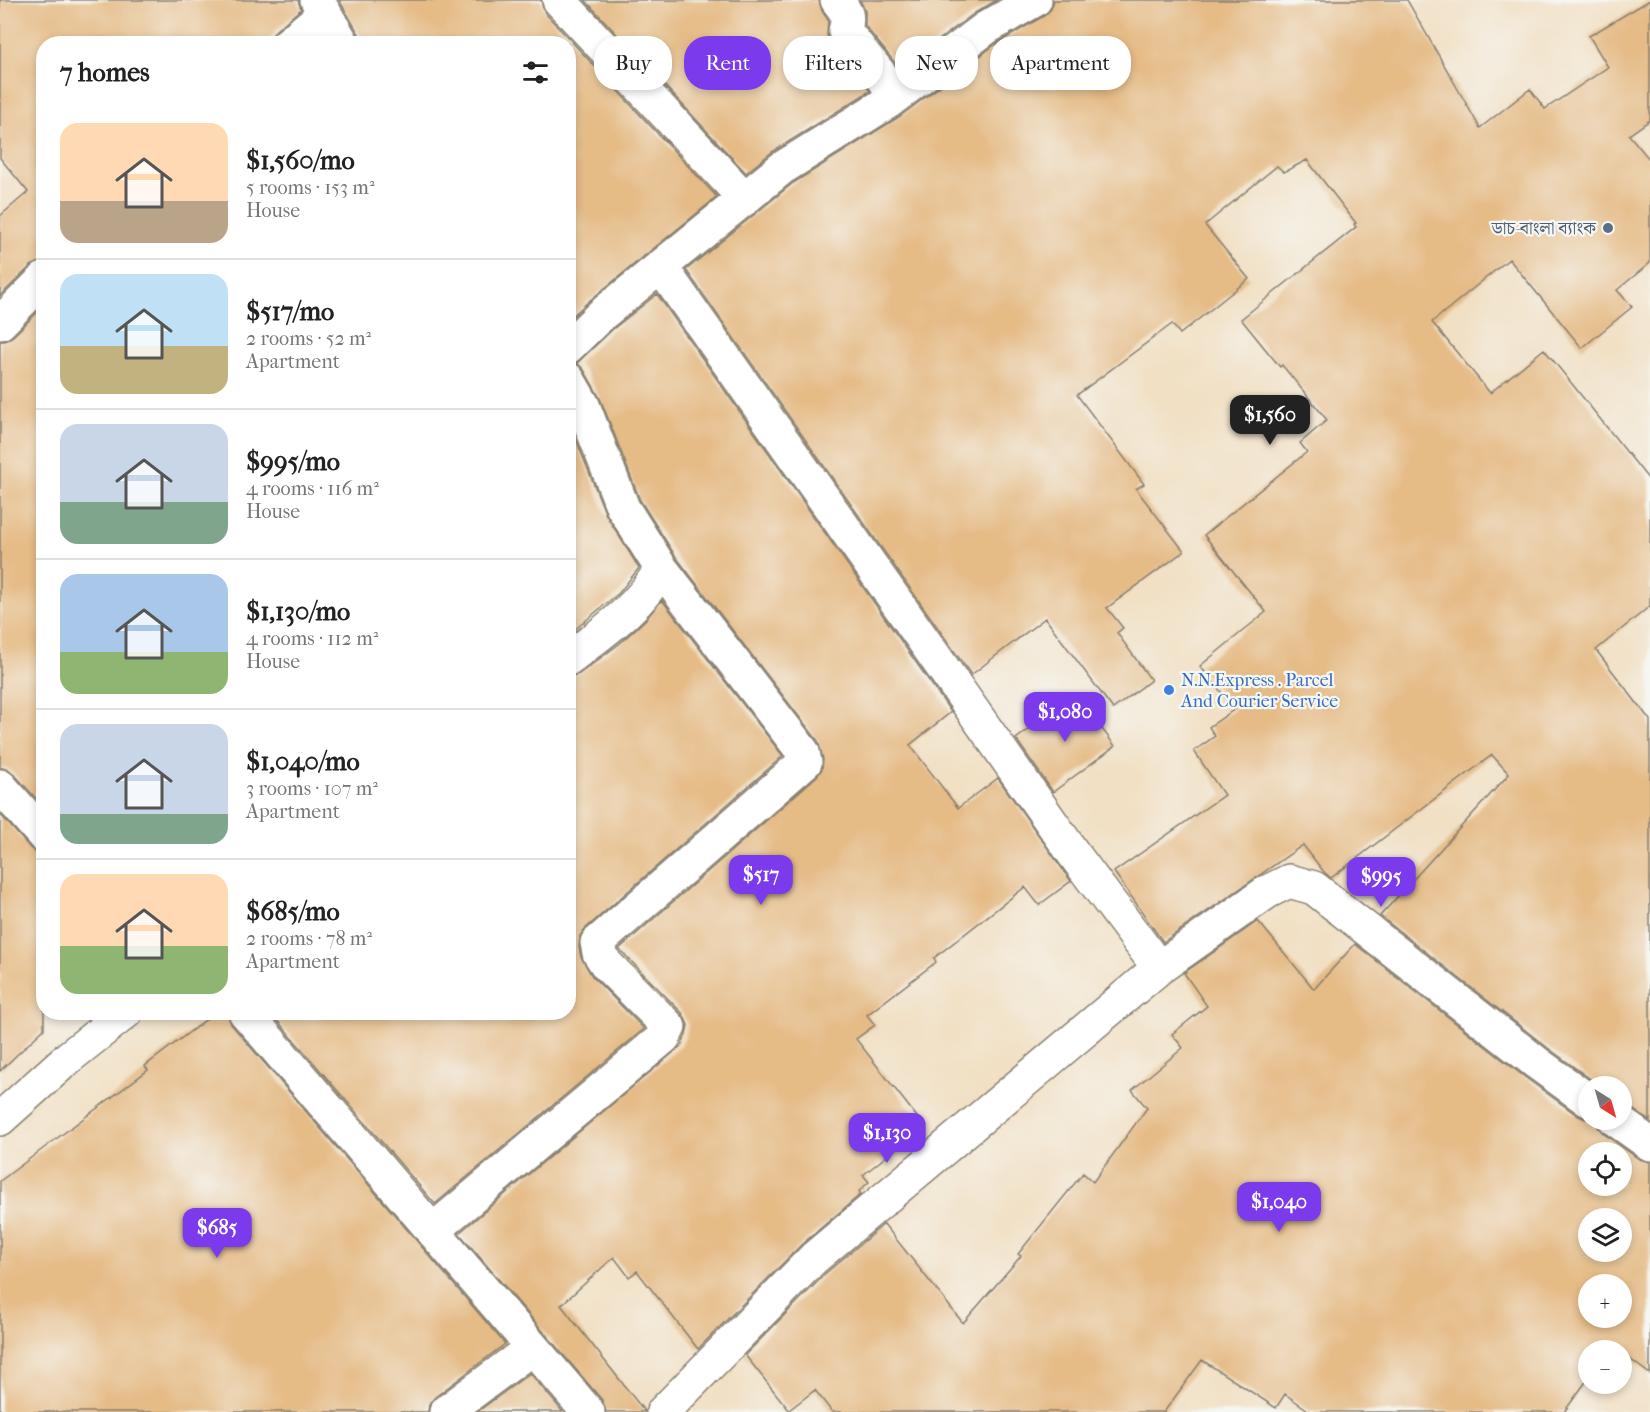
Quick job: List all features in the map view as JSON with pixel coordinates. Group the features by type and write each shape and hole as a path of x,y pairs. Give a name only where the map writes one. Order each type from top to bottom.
{"street":[{"path":"559,0 745,199"},
{"path":"837,0 848,18 845,31 897,95"},
{"path":"576,339 601,315 782,168 897,95 986,28 1035,0"},
{"path":"295,36 321,7 338,36"},
{"path":"661,267 1073,854 1160,968"},
{"path":"0,322 36,287"},
{"path":"432,1231 664,1037 669,1027 607,965 599,953 597,943 805,762 803,752 661,567 623,508 576,394"},
{"path":"576,653 617,621 653,584 661,567"},
{"path":"0,786 36,827"},
{"path":"663,1412 814,1258 1160,968 1267,892 1289,880 1314,888 1578,1093"},
{"path":"0,1119 68,1058 116,1020"},
{"path":"253,1020 588,1412"},
{"path":"1630,1130 1650,1144"},
{"path":"446,1412 532,1348"}],"building":[{"path":"0,0 298,0 301,9 272,36 36,36 36,264 31,266 0,296 0,216 28,192 0,158"},
{"path":"339,0 541,0 545,13 566,36 360,36"},
{"path":"585,0 819,0 828,20 827,36 783,36 783,90 870,91 772,152 746,173 669,90 672,90 672,36 619,36"},
{"path":"860,0 997,0 944,36 895,36 895,63 883,48 883,36 873,36 865,26 865,11"},
{"path":"1054,0 1407,0 1480,128 1530,89 1545,109 1608,67 1589,36 1650,0 1650,120 1629,135 1650,160 1650,263 1617,290 1632,307 1582,348 1509,259 1432,322 1490,393 1544,349 1650,481 1650,606 1596,650 1650,720 1650,1121 1632,1109 1632,1076 1586,1076 1380,916 1509,774 1492,755 1331,878 1303,845 1163,942 1114,872 1224,795 1194,751 1215,736 1209,727 1235,709 1200,666 1266,612 1204,535 1307,452 1300,443 1327,420 1241,319 1356,227 1354,224 1356,223 1307,160 1284,172 1277,166 1205,225 1249,279 1180,334 1172,324 1077,395 1144,484 1136,489 1184,551 1107,608 1123,628 1117,633 1151,680 1113,709 1045,618 971,675 686,270 793,183 899,117 935,90 978,90 978,58 990,49 990,90 1131,90 1131,36 1010,36 1044,16 1051,9"},
{"path":"576,46 594,65 594,90 617,90 717,197 576,313"},
{"path":"657,294 951,712 910,745 958,808 998,778 1071,881 1039,905 1025,887 934,958 936,962 867,1015 875,1025 856,1039 924,1126 863,1175 869,1182 859,1191 861,1194 801,1245 698,1349 637,1271 629,1277 614,1257 561,1305 645,1412 606,1412 602,1400 459,1233 681,1046 688,1025 683,1014 619,949 817,776 822,769 823,759 818,741 676,557 640,500 600,398 584,370 577,363 613,329"},
{"path":"36,314 36,798 7,768 0,768 0,341 13,336"},
{"path":"576,439 606,515 639,568 619,593 576,628"},
{"path":"662,600 783,756 585,929 580,936 581,957 592,976 644,1029 435,1204 277,1020 576,1020 576,675 619,644 645,620"},
{"path":"1076,694 1115,746 1053,792 1016,739"},
{"path":"0,814 36,853 36,1020 44,1020 44,1029 0,1071"},
{"path":"1258,921 1314,989 1355,944 1526,1078 1578,1116 1578,1130 1601,1130 1615,1142 1578,1142 1578,1196 1632,1196 1632,1154 1650,1162 1650,1374 1632,1360 1632,1340 1578,1340 1578,1393 1564,1412 1311,1412 1285,1394 1276,1408 1202,1360 1164,1412 832,1412 815,1390 789,1410 745,1355 827,1272 884,1224 963,1323 1021,1256 1018,1254 1083,1173 1093,1182 1147,1108 1132,1090 1183,1048 1172,1034 1207,1006 1184,973"},
{"path":"205,1020 230,1020 505,1344 435,1397 429,1404 428,1412 0,1412 0,1181 148,1070 145,1066"},
{"path":"530,1373 563,1412 477,1412"}],"place":[{"name":"ডাচ-বাংলা ব্যাংক","path":"1608,228"},
{"name":"N.N.Express . Parcel And Courier Service","path":"1169,690"}]}
